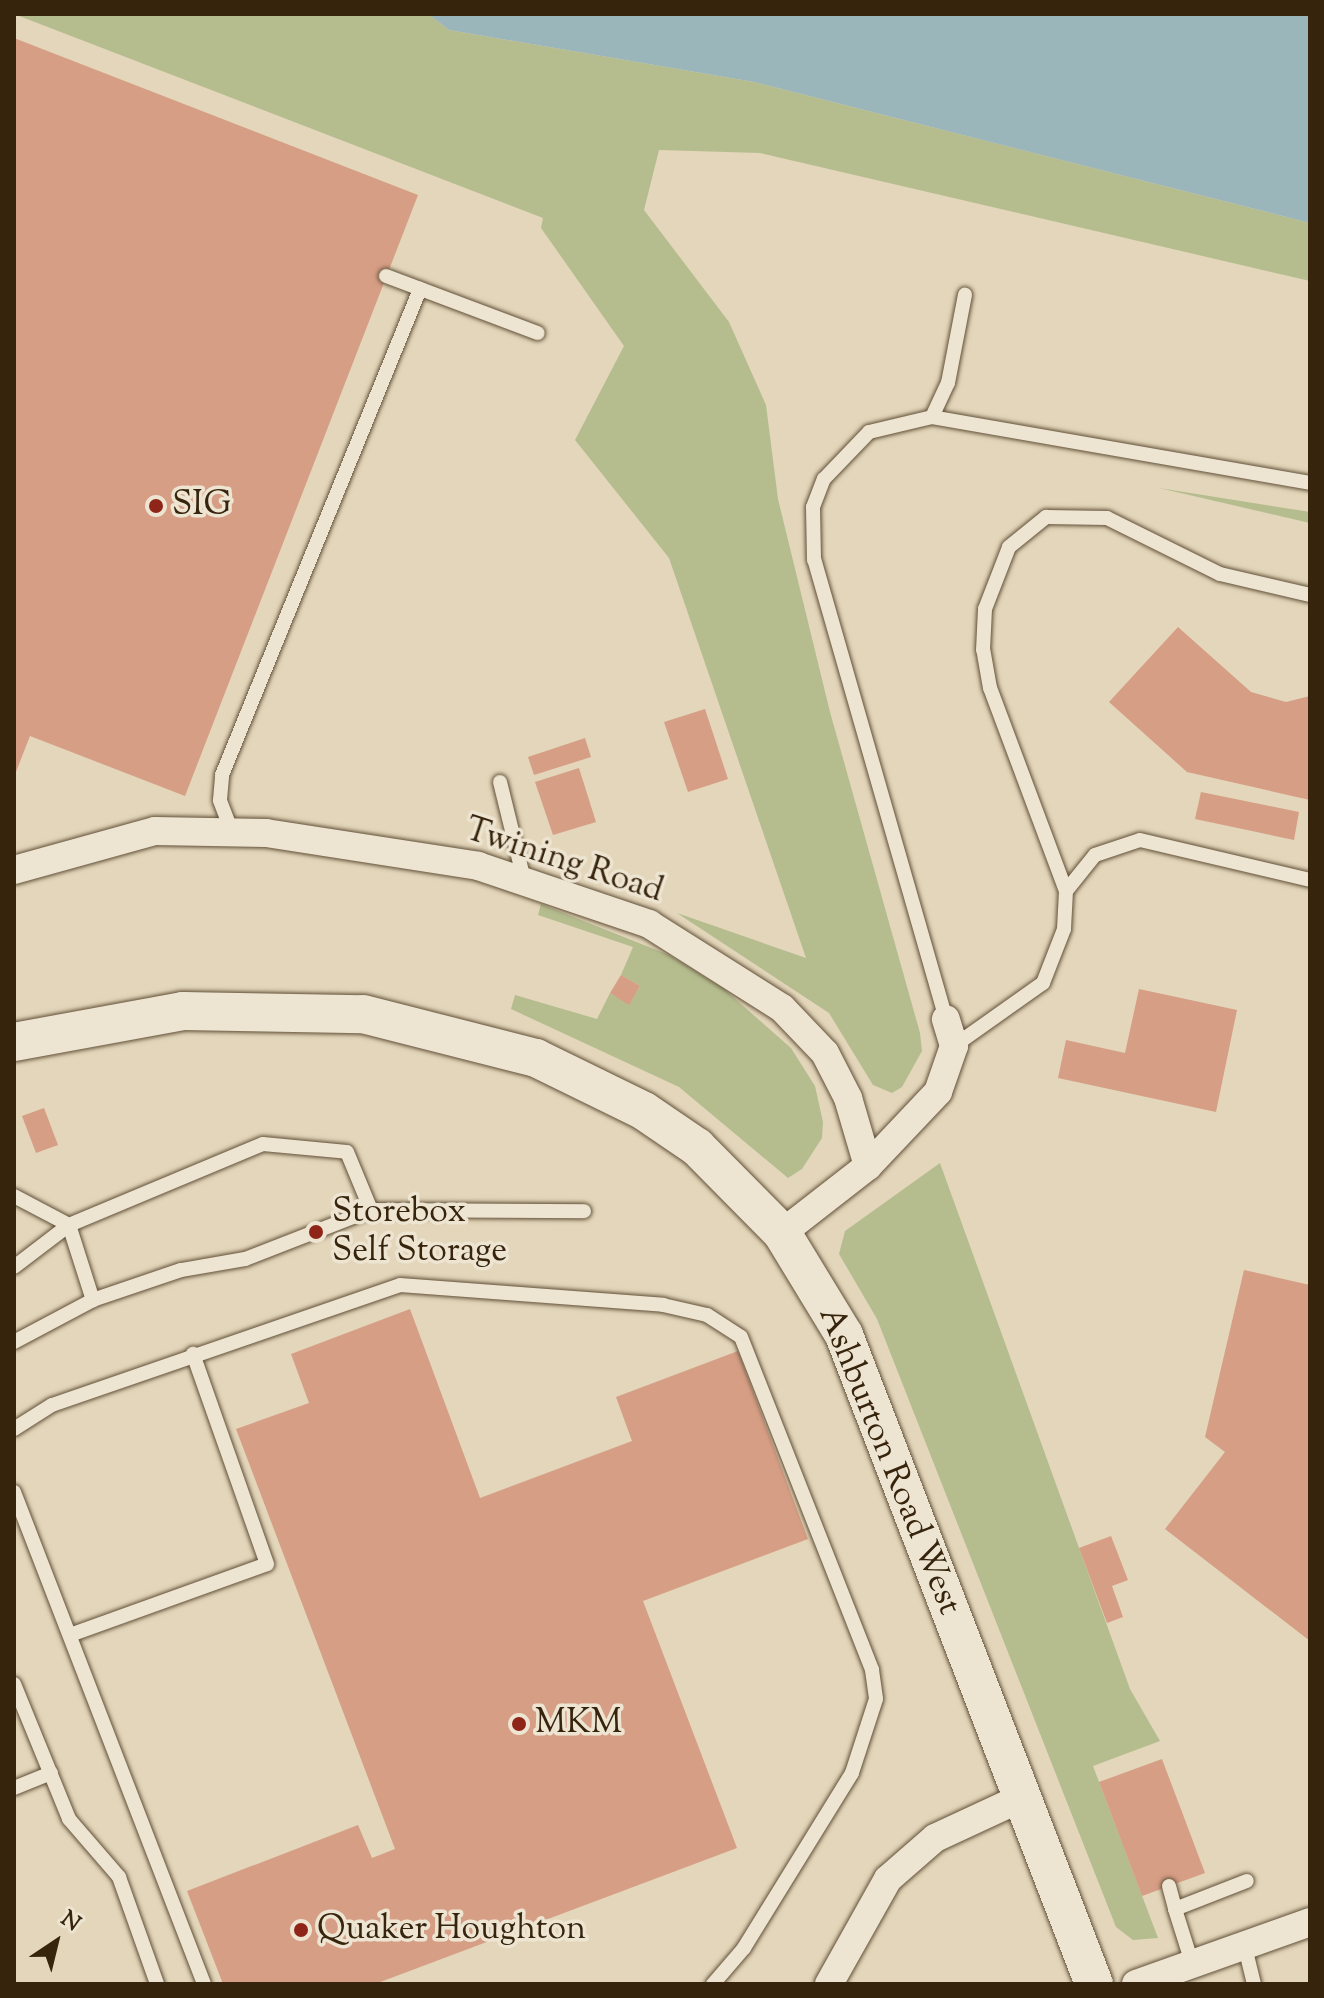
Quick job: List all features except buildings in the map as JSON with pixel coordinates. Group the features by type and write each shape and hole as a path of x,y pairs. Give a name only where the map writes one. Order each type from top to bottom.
{"main road":[{"name":"Ashburton Road West","path":"14,1042 124,1018 242,1008 424,1025 536,1058 644,1111 741,1186 782,1233 866,1385 1094,1984"}],"street":[{"name":"Twining Road","path":"14,870 155,831 232,832 375,845 524,880 649,924 782,1008 833,1067 868,1166"},
{"path":"782,1233 868,1166 938,1092 954,1046 946,1019"},
{"path":"829,1984 888,1879 935,1838 1021,1798"},
{"path":"1136,1984 1310,1922"}],"lane":[{"path":"386,276 538,333"},
{"path":"232,832 220,800 222,775 420,289"},
{"path":"932,417 948,383 965,295"},
{"path":"946,1019 810,534 824,479 844,453 869,432 932,417 1310,483"},
{"path":"954,1046 1043,983 1064,929 1066,891 985,663 985,609 1009,547 1046,517 1107,518 1220,574 1310,595"},
{"path":"500,782 524,880"},
{"path":"1066,891 1095,855 1140,840 1310,880"},
{"path":"14,1267 69,1225 263,1144 347,1152 371,1210"},
{"path":"14,1196 69,1225 93,1300"},
{"path":"14,1342 93,1300 181,1270 245,1259 371,1210 584,1211"},
{"path":"14,1429 52,1405 400,1285 663,1305 707,1315 741,1337 872,1670 876,1699 852,1773 744,1948 713,1984"},
{"path":"70,1635 267,1564 193,1354"},
{"path":"14,1492 204,1984"},
{"path":"14,1684 69,1819 119,1877 157,1984"},
{"path":"14,1788 51,1773"},
{"path":"1175,1909 1247,1881"},
{"path":"1169,1886 1192,1963"},
{"path":"1244,1943 1254,1984"}],"green space":[{"path":"14,14 428,14 449,30 754,82 1310,223 1310,281 760,153 659,150 644,210 729,322 766,405 778,499 830,712 920,1033 922,1051 902,1087 892,1093 873,1085 829,1013 677,913 806,958 669,558 575,440 624,346 541,228 543,218"},
{"path":"1159,488 1310,512 1310,523"},
{"path":"541,904 669,955 724,989 791,1048 815,1086 823,1122 822,1138 802,1169 788,1178 679,1087 511,1009 515,995 597,1019 610,993 629,1004 640,986 621,975 633,947 538,915"},
{"path":"940,1163 1130,1689 1160,1741 1093,1766 1158,1938 1133,1940 1116,1927 877,1319 839,1254 845,1231"}],"water":[{"path":"428,14 1310,14 1310,223 754,82 449,30"}],"place":[{"name":"SIG","path":"156,506"},
{"name":"Storebox Self Storage","path":"316,1232"},
{"name":"MKM","path":"519,1724"},
{"name":"Quaker Houghton","path":"301,1930"}]}
